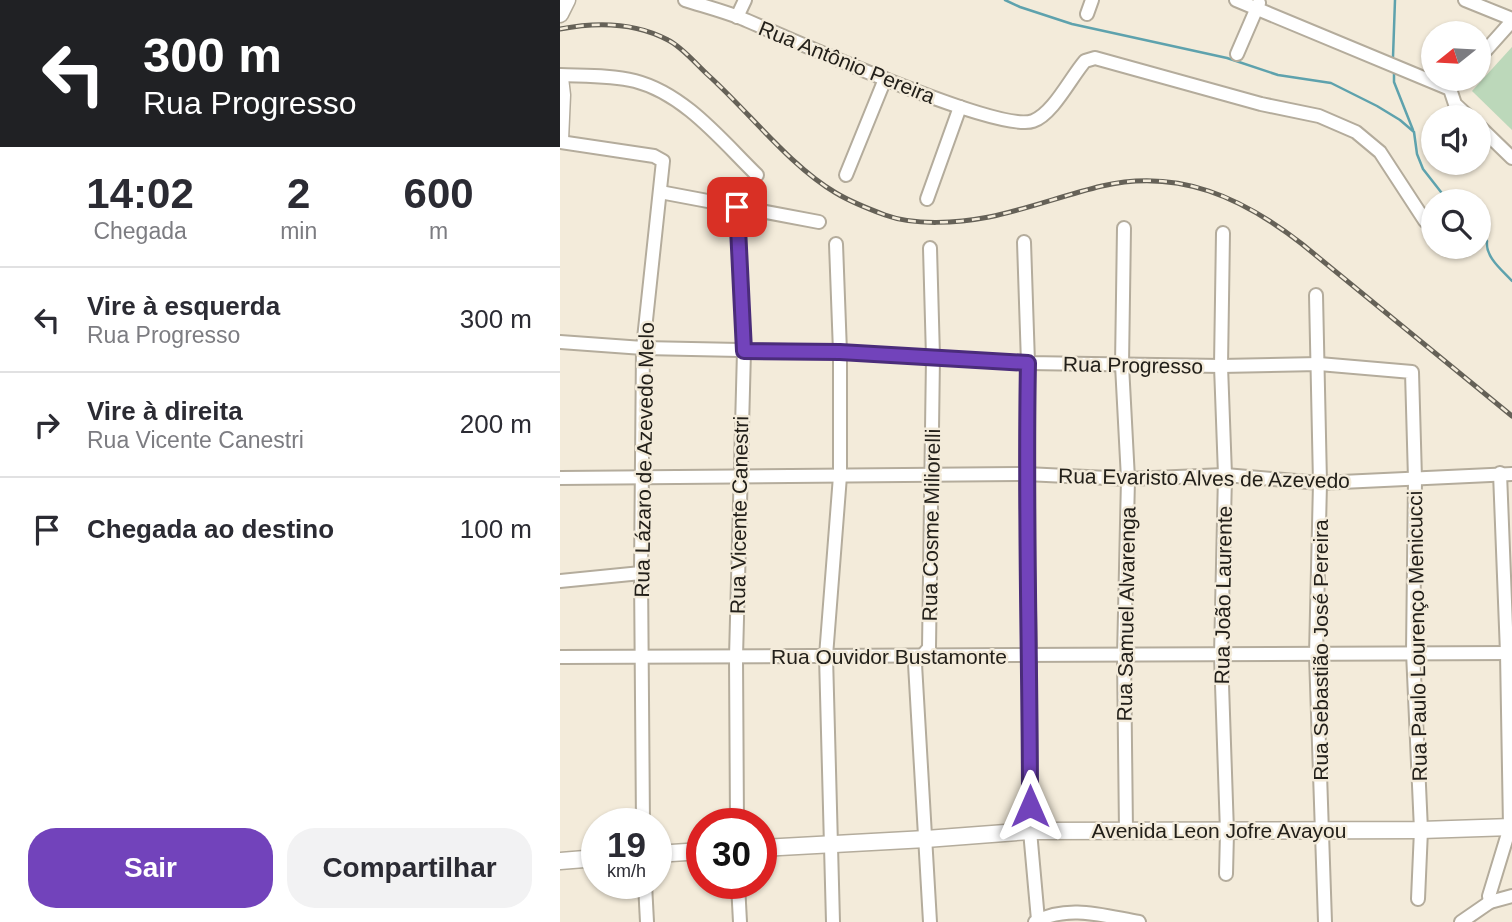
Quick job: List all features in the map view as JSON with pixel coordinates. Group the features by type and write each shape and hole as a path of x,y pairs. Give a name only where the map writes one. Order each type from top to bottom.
{"street":[{"path":"560,14 567,0"},
{"name":"Rua Antônio Pereira","path":"685,0 737,17 885,79 960,107 1011,121 1031,122 1045,114 1085,61 1095,58 1261,104 1319,116 1356,132 1380,152 1421,214"},
{"path":"737,17 745,0"},
{"path":"1087,14 1092,0"},
{"path":"1236,0 1258,4 1421,76"},
{"path":"1465,0 1512,20 1491,44"},
{"path":"1237,54 1258,4"},
{"path":"560,141 560,77 601,77 637,82 680,102 757,175"},
{"path":"846,175 885,79"},
{"path":"927,199 960,107"},
{"path":"1491,138 1512,158"},
{"name":"Rua Lázaro de Azevedo Melo","path":"560,141 654,156 663,161 643,348 643,808"},
{"path":"660,192 819,222"},
{"name":"Rua Vicente Canestri","path":"737,207 744,351 736,657 737,808"},
{"name":"Rua Samuel Alvarenga","path":"1124,228 1122,365 1128,478 1124,657 1126,831"},
{"name":"Rua João Laurente","path":"1223,233 1221,366 1225,475 1221,655 1226,874"},
{"path":"1024,242 1028,363 1026,474 1030,831 1037,921 1060,913 1085,912 1139,922"},
{"path":"833,922 826,656 840,476 840,352 835,244"},
{"name":"Rua Cosme Miliorelli","path":"930,248 933,357 929,648 915,664 930,922"},
{"name":"Rua Sebastião José Pereira","path":"1316,295 1320,483 1316,655 1325,922"},
{"name":"Rua Progresso","path":"560,342 643,348 840,352 1028,363 1221,366 1319,364 1412,372"},
{"name":"Rua Paulo Lourenço Menicucci","path":"1412,372 1415,479 1413,652 1421,830 1418,899"},
{"name":"Rua Evaristo Alves de Azevedo","path":"560,478 1026,474 1128,478 1225,475 1320,483 1506,474"},
{"path":"1490,902 1489,896 1511,827 1506,474"},
{"path":"560,581 641,573"},
{"name":"Rua Ouvidor Bustamonte","path":"560,657 1124,657 1510,653"},
{"name":"Avenida Leon Jofre Avayou","path":"777,847 1030,831 1227,832 1511,827"},
{"path":"560,861 581,859"},
{"path":"1461,922 1490,902 1512,896"},
{"path":"646,899 647,922"},
{"path":"739,899 740,922"}],"green space":[{"path":"1512,47 1512,130 1491,110 1491,105 1486,105 1472,91 1491,91 1491,70"}],"waterway":[{"path":"1005,0 1072,24 1227,58 1278,75 1331,83 1377,106 1414,132 1417,154 1423,169 1439,189"},
{"path":"1393,57 1395,0"},
{"path":"1394,74 1394,82 1413,130"},
{"path":"1491,258 1512,281"}],"railway":[{"path":"560,29 615,25 642,30 668,40 689,56 786,154 819,182 854,202 897,218 937,222 977,219 1130,181 1184,184 1209,191 1257,213 1302,244 1512,416"}],"route":[{"path":"737,207 744,351 840,352 1028,363 1026,474 1030,806"}]}
